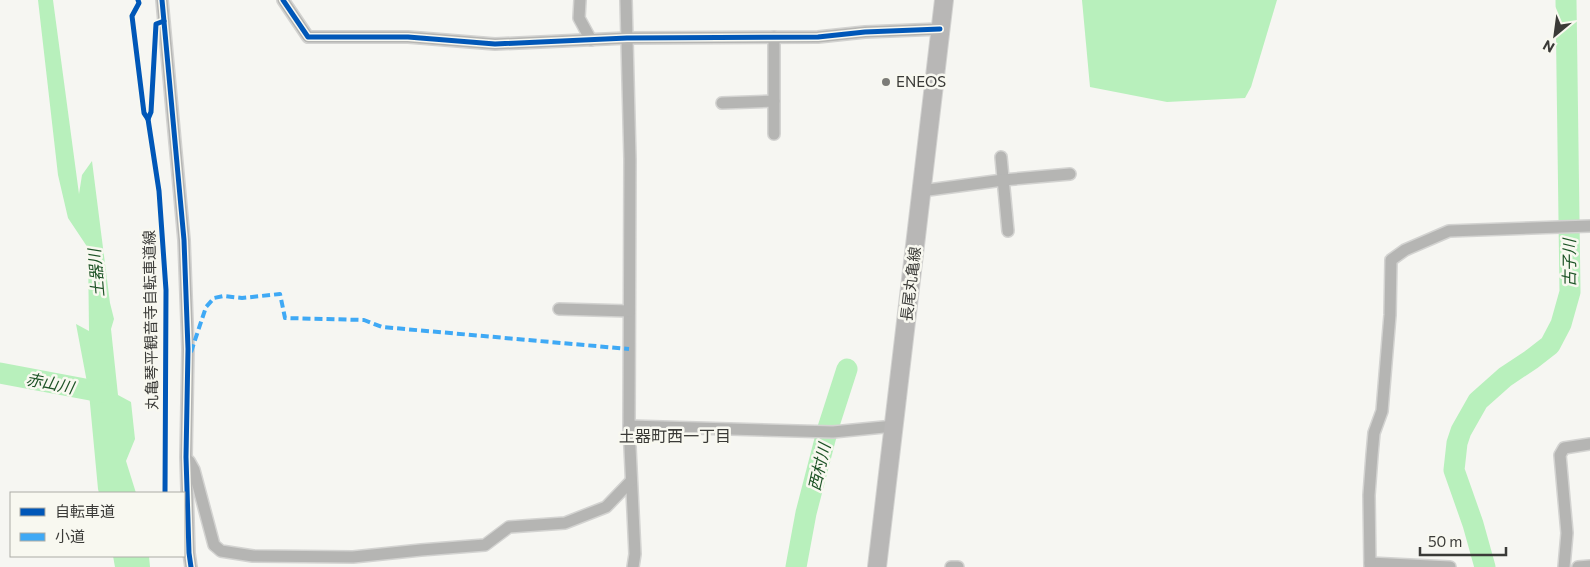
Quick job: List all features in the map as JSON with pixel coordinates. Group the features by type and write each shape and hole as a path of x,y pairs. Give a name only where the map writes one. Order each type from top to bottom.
{"main road":[{"name":"長尾丸亀線","path":"877,567 944,0"}],"street":[{"path":"162,0 184,240 188,349 186,457 191,567"},
{"path":"164,21 171,0"},
{"path":"283,0 308,37 408,37 495,44 626,38 818,37 864,32 940,29"},
{"path":"580,0 579,18 591,40"},
{"path":"626,0 630,160 629,426 635,554 633,567"},
{"path":"774,37 774,134"},
{"path":"722,102 774,101"},
{"path":"1001,157 1008,231"},
{"path":"922,191 1003,180 1070,174"},
{"path":"1450,567 1370,565 1369,496 1374,433 1382,411 1390,315 1391,260 1405,250 1449,231 1586,226"},
{"path":"559,309 629,310"},
{"path":"629,426 834,432 894,426"},
{"path":"1564,567 1567,533 1560,455 1564,448 1590,444"},
{"path":"186,457 194,470 214,545 221,552 252,556 353,557 485,545 509,527 565,523 606,508 631,481"},
{"path":"951,567 958,566"},
{"path":"1578,567 1590,566"}],"water":[{"name":"土器川","path":"38,0 53,0 79,194 82,175 92,161 110,303 114,319 111,329 118,395 131,402 135,439 126,461 136,492 99,492 98,489 89,393 76,324 89,331 88,248 68,218 58,175"},
{"path":"1082,0 1277,0 1251,87 1245,98 1167,102 1090,87"},
{"path":"113,557 149,557 150,567 115,567"}],"waterway":[{"name":"古子川","path":"1485,567 1473,524 1454,470 1457,443 1461,431 1478,401 1505,377 1550,345 1561,324 1570,292 1566,0"},
{"name":"西村川","path":"796,567 806,513 828,428 847,369"},
{"name":"赤山川","path":"0,373 101,392"}],"marked path":[{"path":"191,352 206,307 214,298 224,296 242,298 280,294 285,318 364,320 382,327 629,349"}],"cycle path":[{"name":"丸亀琴平観音寺自転車道線","path":"138,0 139,3 132,16 144,113 148,119 159,191 166,290 165,492"},
{"path":"162,0 184,240 188,349 186,457 191,567"},
{"path":"283,0 308,37 408,37 495,44 627,38 818,37 865,32 940,29"},
{"path":"148,119 151,112 156,24 164,21"}],"place":[{"name":"ENEOS","path":"886,82"}],"district":[{"name":"土器町西一丁目","path":"675,436"}]}
